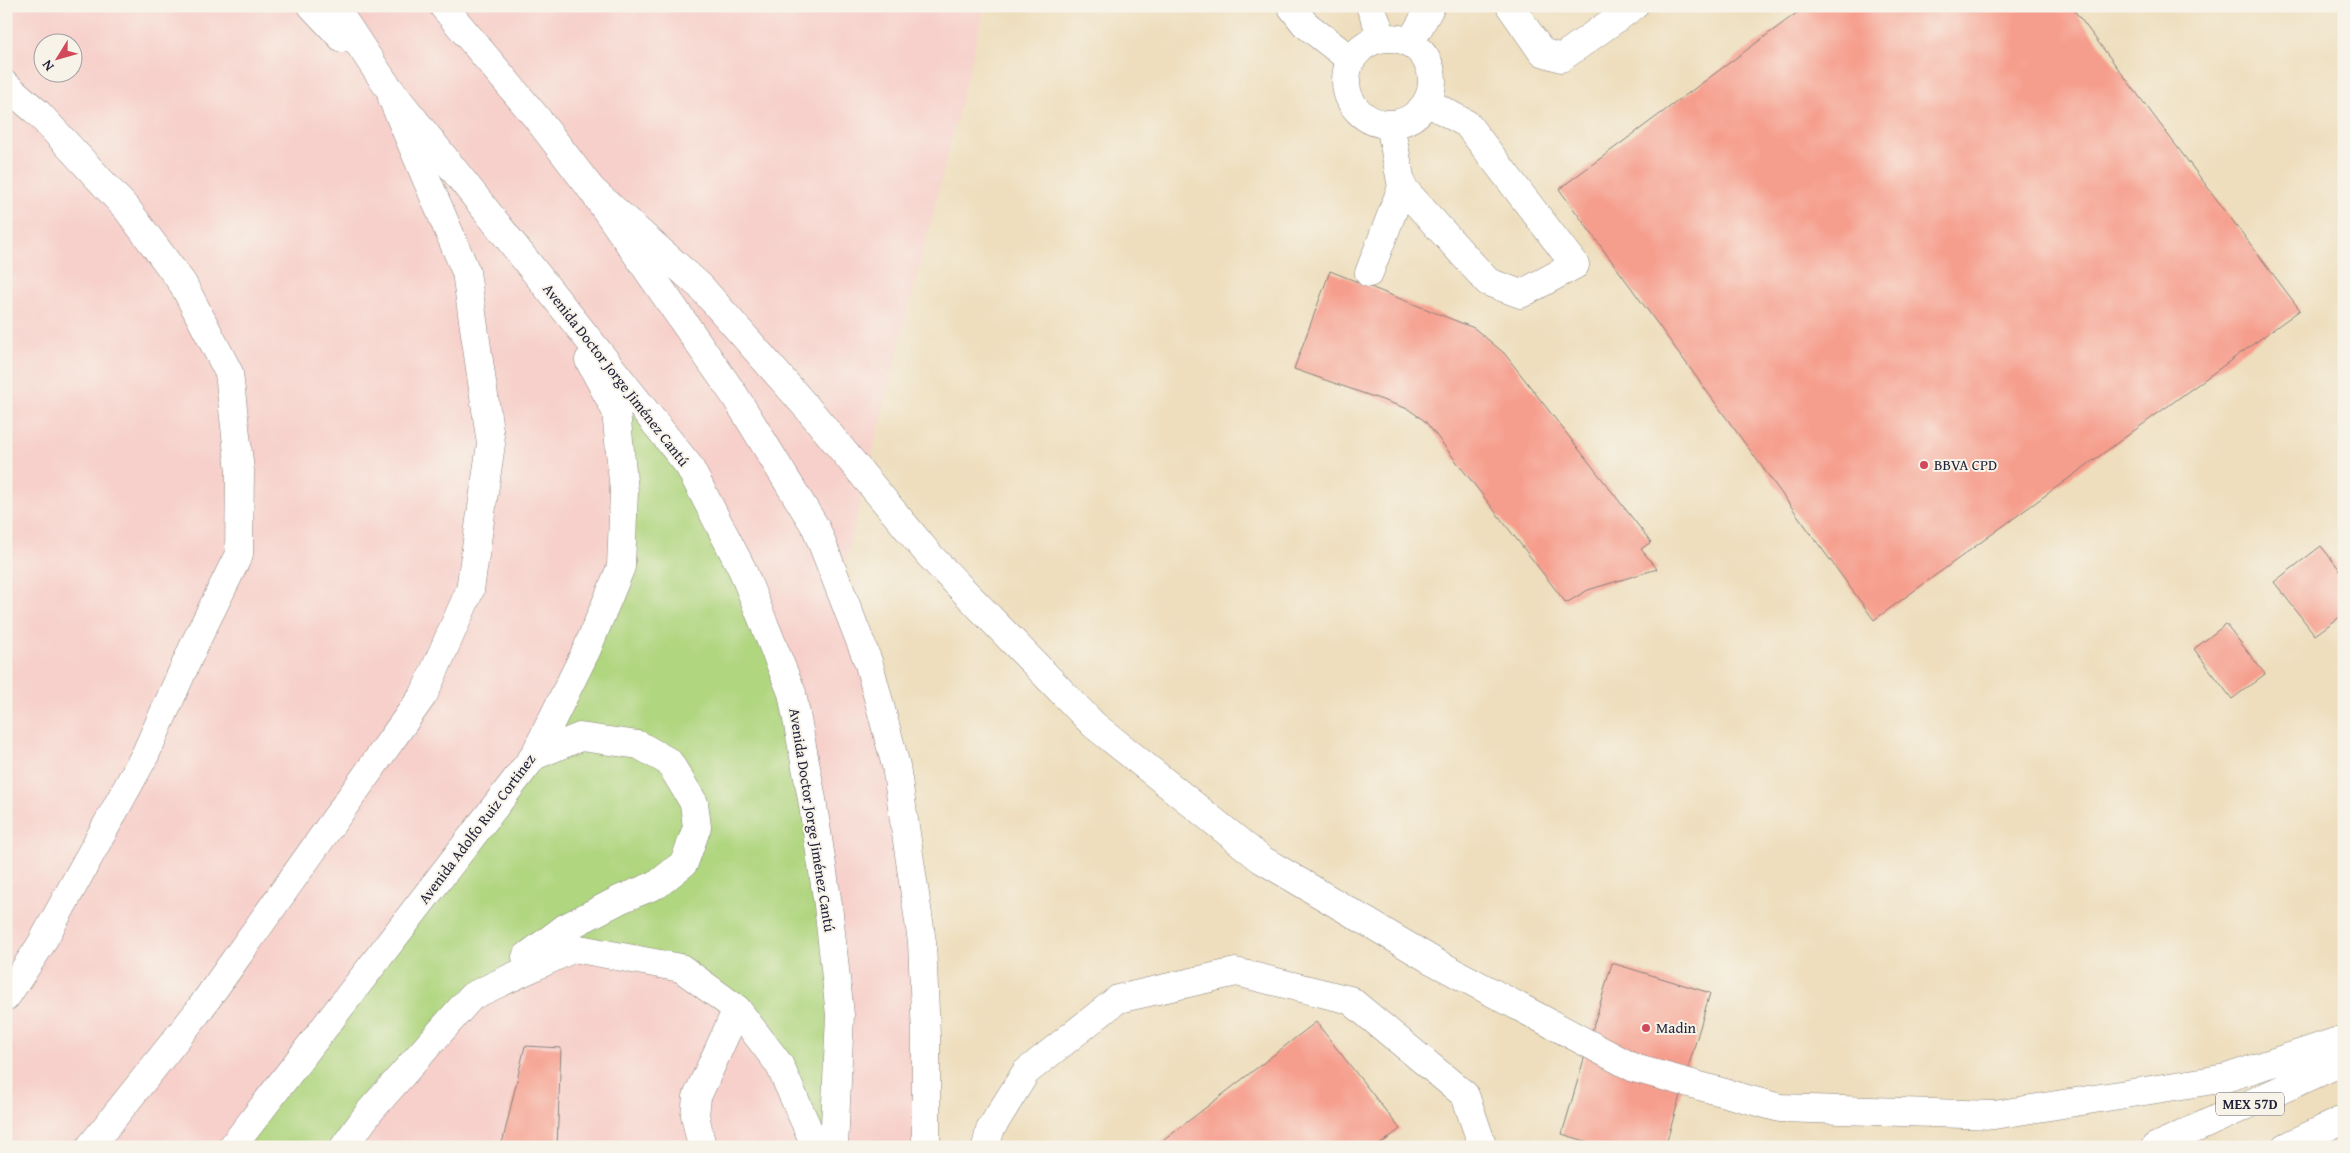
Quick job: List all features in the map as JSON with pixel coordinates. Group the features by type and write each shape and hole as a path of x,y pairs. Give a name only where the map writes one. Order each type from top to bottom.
{"main road":[{"path":"90,1147 197,1013 424,694 470,590 491,444 466,272 385,83 312,6"},
{"name":"Avenida Doctor Jorge Jiménez Cantú","path":"334,6 385,83 689,466 742,569 792,693 812,799 840,1015 834,1147"},
{"path":"443,6 536,117 592,190 735,396 816,528 869,664 896,766 922,942 926,1036 926,1147"},
{"path":"468,6 536,117"},
{"path":"1291,6 1306,24 1351,60"},
{"path":"1370,6 1384,38"},
{"path":"1410,43 1431,6"},
{"path":"1510,6 1542,52 1561,58 1634,6"},
{"path":"1384,38 1397,38 1410,43 1421,51 1428,62 1432,76 1432,89 1427,102 1418,114 1405,121 1390,124 1369,118 1352,103 1347,89 1346,74 1351,60 1359,49 1370,42 1384,38"},
{"path":"6,85 38,113 127,209 183,284 229,373 240,472 238,554 196,641 145,755 40,946 6,997"},
{"path":"1390,124 1402,187 1488,282 1521,294 1575,265 1467,124 1427,102"},
{"path":"1369,273 1402,187"},
{"path":"592,190 700,286 810,411 931,557 1094,725 1261,859 1433,961 1634,1068 1780,1108 1994,1115 2226,1078 2344,1039"},
{"name":"Avenida Adolfo Ruiz Cortinez","path":"232,1147 534,756 586,649 621,567 624,491 616,411 558,301"},
{"path":"344,1147 370,1111 472,996 565,928 621,899 658,884 684,863 697,827 694,803 669,762 639,745 580,736 534,756"},
{"path":"472,996 574,948 681,968 738,1009 779,1064 816,1147"},
{"path":"986,1147 990,1130 1026,1072 1118,1000 1236,972 1350,1000 1465,1095 1483,1147"},
{"path":"702,1147 695,1115 697,1097 738,1009"},
{"name":"MEX 57D","path":"2155,1147 2344,1061"},
{"path":"2286,1147 2344,1119"}],"shaded area":[{"path":"6,6 985,6 839,586 896,766 926,1147 6,1147"}],"green space":[{"path":"558,301 689,466 792,693 828,905 834,1147 782,1071 681,968 574,948 472,997 344,1147 232,1147 534,756 621,567 616,411"}],"building":[{"name":"BBVA CPD","path":"1806,6 2071,6 2300,310 1874,620 1559,189"},
{"path":"1330,271 1474,328 1504,353 1651,542 1641,549 1657,569 1588,590 1566,603 1425,421 1408,409 1294,369"},
{"path":"2321,546 2344,575 2344,614 2315,635 2274,582"},
{"path":"2226,624 2265,674 2232,699 2194,649"},
{"name":"Madin","path":"1612,963 1710,993 1665,1147 1605,1147 1562,1134"},
{"path":"1316,1022 1400,1129 1377,1147 1155,1147"},
{"path":"525,1046 561,1048 557,1147 498,1147 503,1140"}],"place":[{"name":"BBVA CPD","path":"1924,465"},
{"name":"Madin","path":"1646,1028"}]}
